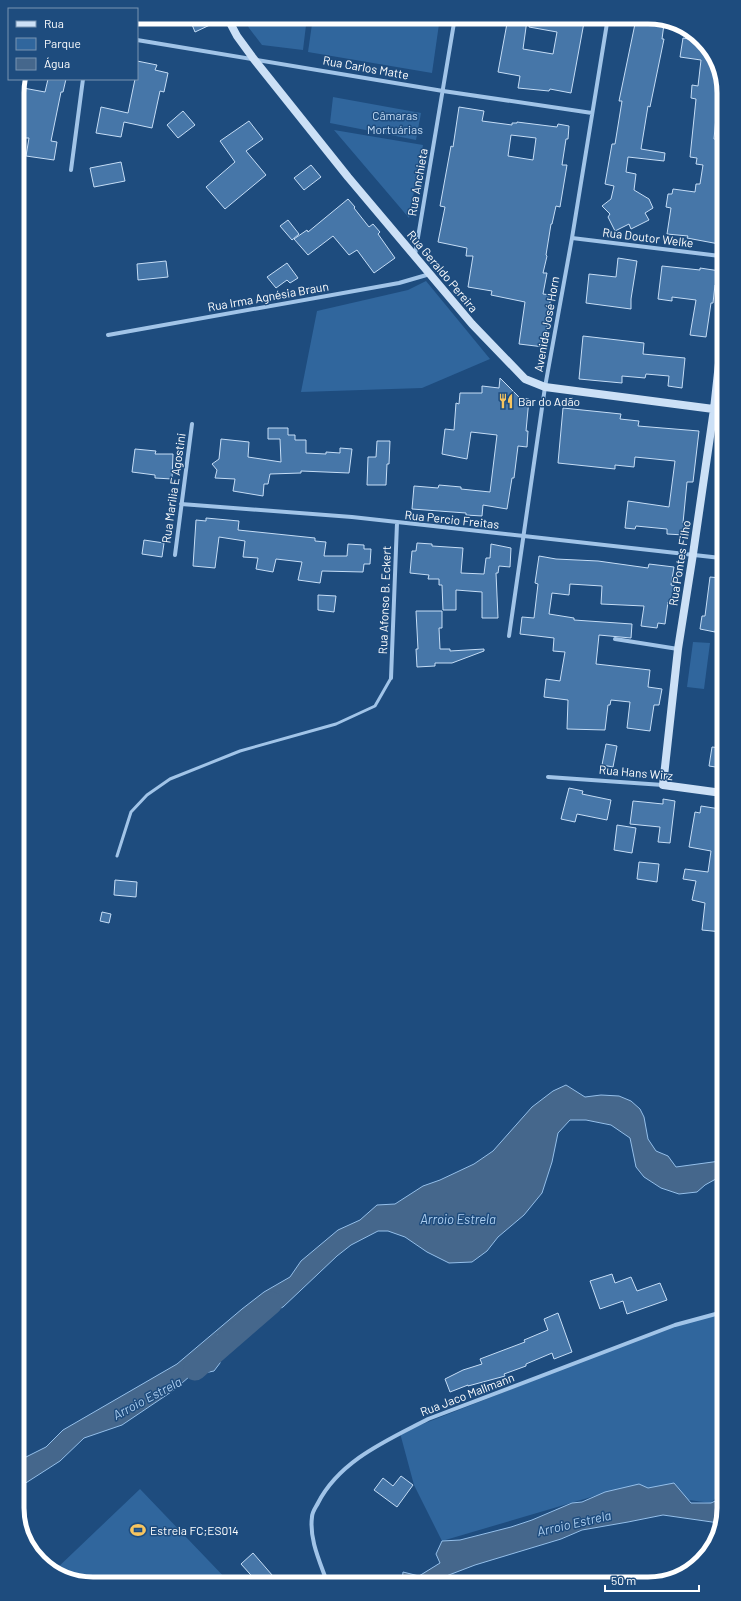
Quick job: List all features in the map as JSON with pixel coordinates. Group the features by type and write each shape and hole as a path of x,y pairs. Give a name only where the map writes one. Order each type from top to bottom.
{"main road":[{"name":"Rua Geraldo Pereira","path":"231,24 237,36 253,58 348,177 472,324 525,379 545,386 717,410"},
{"name":"Rua Pontes Filho","path":"663,785 678,649 717,410"},
{"name":"Rua Hans Wirz","path":"663,785 717,792"}],"street":[{"name":"Rua Anchieta","path":"415,256 454,24"},
{"name":"Avenida José Horn","path":"509,636 545,386 572,238 607,24"},
{"name":"Rua Carlos Matte","path":"138,40 253,58 443,91 592,113"},
{"path":"71,170 83,80"},
{"name":"Rua Doutor Welke","path":"572,238 717,256"},
{"name":"Rua Irma Agnésia Braun","path":"108,335 399,283 431,274"},
{"name":"Rua Marilia E Agostini","path":"175,555 192,424"},
{"name":"Rua Percio Freitas","path":"181,504 352,517 717,557"},
{"name":"Rua Afonso B. Eckert","path":"392,678 397,523"},
{"path":"615,639 678,649"},
{"name":"Rua Hans Wirz","path":"548,777 663,785"},
{"name":"Rua Jaco Mallmann","path":"325,1577 312,1535 312,1515 324,1493 340,1473 356,1460 391,1438 428,1419 675,1325 717,1314"}],"lane":[{"path":"117,856 131,812 146,795 170,779 240,751 336,724 375,706 392,678"}],"green space":[{"path":"247,24 306,24 303,50 262,45"},
{"path":"312,24 439,24 432,73 308,52"},
{"name":"Câmaras Mortuárias","path":"333,97 421,113 416,140 330,123"},
{"path":"334,130 423,145 409,218"},
{"path":"426,281 490,359 422,388 301,392 317,311 408,290"},
{"path":"693,642 710,643 704,689 687,687"},
{"path":"717,1314 717,1497 711,1503 615,1490 442,1541 414,1485 400,1433 675,1325"},
{"name":"Estrela FC;ES014","path":"140,1489 224,1577 89,1577 80,1576 58,1567"}],"water":[{"name":"Arroio Estrela","path":"566,1085 585,1097 601,1095 619,1096 631,1101 640,1109 644,1117 648,1139 656,1151 668,1156 676,1167 717,1161 717,1178 705,1185 697,1192 679,1194 661,1188 644,1177 636,1167 630,1138 611,1125 586,1120 570,1120 558,1133 552,1162 542,1193 524,1215 498,1237 487,1251 472,1262 449,1263 427,1252 405,1237 388,1231 378,1231 351,1245 337,1256 283,1307 244,1325 217,1335 220,1363 214,1371 190,1376 174,1390 122,1425 84,1438 60,1461 24,1484 24,1459 26,1457 46,1447 63,1430 177,1364 264,1292 290,1277 301,1261 338,1230 360,1220 377,1205 395,1204 423,1186 440,1180 474,1164 493,1151 532,1107 553,1091"},
{"name":"Arroio Estrela","path":"674,1483 691,1503 711,1503 717,1500 716,1522 663,1515 582,1530 561,1539 475,1565 444,1577 402,1577 403,1572 419,1576 440,1563 436,1554 442,1541 460,1540 511,1527 572,1503 582,1502 605,1492 639,1484 648,1488"}],"building":[{"path":"192,24 212,24 195,32"},
{"path":"507,24 526,24 523,49 553,54 557,32 529,27 529,24 584,24 571,93 550,89 549,91 518,88 520,76 498,72"},
{"path":"635,24 664,26 662,39 664,39 650,107 648,106 641,149 665,153 664,161 628,157 626,172 636,174 634,190 649,199 653,208 645,213 649,220 631,229 629,224 615,231 608,217 610,214 602,206 611,199 614,186 605,184 612,144 615,144 622,101 619,101"},
{"path":"683,38 692,40 697,44 710,63 716,84 717,117 714,139 717,140 717,244 687,238 688,236 667,234 671,208 666,207 668,194 672,194 673,189 695,192 696,184 700,184 703,165 696,164 697,158 690,157 696,99 691,98 692,85 698,86 701,60 680,57"},
{"path":"138,61 157,65 155,70 168,73 164,92 160,91 152,128 124,122 121,137 96,133 101,107 128,113 135,80 138,80"},
{"path":"48,80 66,80 63,92 61,92 51,141 57,142 54,160 26,156 29,138 24,138 24,88 45,92"},
{"path":"459,107 484,111 482,121 512,125 512,123 517,122 557,127 558,124 569,126 568,139 566,139 562,165 567,165 560,207 556,206 551,224 547,256 543,273 547,273 543,294 551,295 544,347 519,344 525,302 491,295 492,291 468,287 473,256 466,256 467,248 438,242 445,207 440,206 451,146 453,147","holes":["511,135 536,138 533,160 508,156"]},
{"path":"183,111 195,125 178,138 167,125"},
{"path":"249,121 263,139 246,151 266,175 225,209 206,187 235,162 220,141"},
{"path":"121,162 125,181 94,187 90,168"},
{"path":"311,165 321,177 304,190 294,178"},
{"path":"348,199 369,227 373,224 380,232 378,234 395,258 374,273 357,250 349,255 333,236 308,255 294,239 307,230 308,232"},
{"path":"288,220 299,234 292,240 280,226"},
{"path":"618,258 637,261 631,299 631,309 586,303 589,274 616,277"},
{"path":"166,261 168,277 138,280 137,264"},
{"path":"287,263 298,278 290,283 287,280 276,288 267,277"},
{"path":"662,266 717,271 717,285 715,285 713,303 711,303 706,337 690,335 696,300 672,297 672,301 658,299"},
{"path":"583,336 644,343 643,354 685,358 682,388 668,386 669,376 646,374 645,378 622,376 622,383 579,379"},
{"path":"500,378 520,398 529,399 526,431 528,431 527,447 518,446 514,478 512,478 507,509 483,505 482,516 466,515 466,513 412,509 414,486 438,488 439,485 490,492 497,435 471,432 467,459 442,454 445,429 454,430 456,403 459,404 460,393 482,393 482,386 499,388"},
{"path":"563,408 621,414 620,419 639,421 638,426 699,431 693,482 687,482 683,523 685,523 684,535 667,534 667,529 636,526 635,529 625,528 628,501 669,507 675,461 635,457 634,467 615,465 615,469 558,463"},
{"path":"268,428 288,428 288,435 295,435 295,440 306,440 306,453 340,453 340,448 352,449 349,473 301,471 301,473 270,474 268,484 264,484 263,496 233,491 235,479 215,478 217,470 212,464 219,459 221,439 249,442 248,457 281,462 280,439 268,439"},
{"path":"377,441 390,441 386,485 367,485 368,457 376,457"},
{"path":"135,449 156,451 155,454 173,454 172,479 155,478 155,475 132,472"},
{"path":"206,518 239,521 238,530 315,538 315,541 326,542 324,556 347,556 348,544 364,545 364,549 371,549 370,564 364,564 363,572 322,571 320,583 298,580 302,562 276,559 273,572 256,569 258,558 243,557 245,541 219,537 215,568 193,566 196,520 206,521"},
{"path":"144,540 164,543 162,557 142,554"},
{"path":"417,543 432,544 432,546 463,548 461,573 484,574 486,558 490,558 491,544 511,548 510,567 499,566 498,573 496,573 498,618 482,618 482,592 456,590 456,610 443,610 442,585 439,585 439,579 428,579 429,575 410,573 412,551 416,551"},
{"path":"539,556 556,559 598,561 648,568 649,564 674,567 671,585 675,586 673,603 668,602 665,624 658,623 657,628 641,626 644,606 601,604 602,586 570,584 569,595 552,593 549,614 574,618 574,620 632,624 631,638 599,635 596,664 650,670 648,687 662,689 659,705 654,705 650,731 627,728 630,702 611,700 610,705 608,705 605,730 567,729 568,700 544,697 546,679 560,681 565,652 553,651 554,638 520,634 522,617 534,618 538,584 535,583"},
{"path":"710,577 717,578 717,620 715,632 700,629 702,616 705,616"},
{"path":"318,595 336,596 334,612 318,610"},
{"path":"416,611 442,611 442,628 439,628 440,649 450,649 450,651 484,649 484,651 452,663 435,663 435,666 417,667 416,649 418,649"},
{"path":"606,744 617,746 613,767 602,765"},
{"path":"712,747 717,748 717,767 709,766"},
{"path":"569,788 583,791 582,794 611,800 607,820 577,814 575,822 561,819"},
{"path":"663,799 675,801 670,843 658,842 660,827 630,824 633,801 663,804"},
{"path":"701,806 717,809 717,932 702,930 705,903 692,900 696,881 683,879 685,869 708,872 711,851 689,847 695,812 700,813"},
{"path":"617,825 636,828 632,853 614,850"},
{"path":"639,862 659,864 657,882 637,879"},
{"path":"115,880 137,882 136,897 114,895"},
{"path":"102,912 111,914 109,923 100,921"},
{"path":"612,1274 615,1283 631,1277 637,1291 660,1283 667,1300 627,1314 623,1301 600,1309 590,1281"},
{"path":"558,1313 572,1352 554,1359 552,1353 526,1364 526,1366 504,1374 505,1376 468,1385 450,1392 445,1379 463,1370 482,1364 480,1359 525,1342 524,1340 548,1330 544,1319"},
{"path":"401,1476 413,1485 397,1507 374,1490 383,1478 393,1486"},
{"path":"253,1553 274,1577 253,1577 241,1564"}],"waterway":[{"name":"Arroio Estrela","path":"195,1369 271,1303"}],"place":[{"name":"Bar do Adão","path":"506,401"},
{"name":"Estrela FC;ES014","path":"138,1530"}]}
